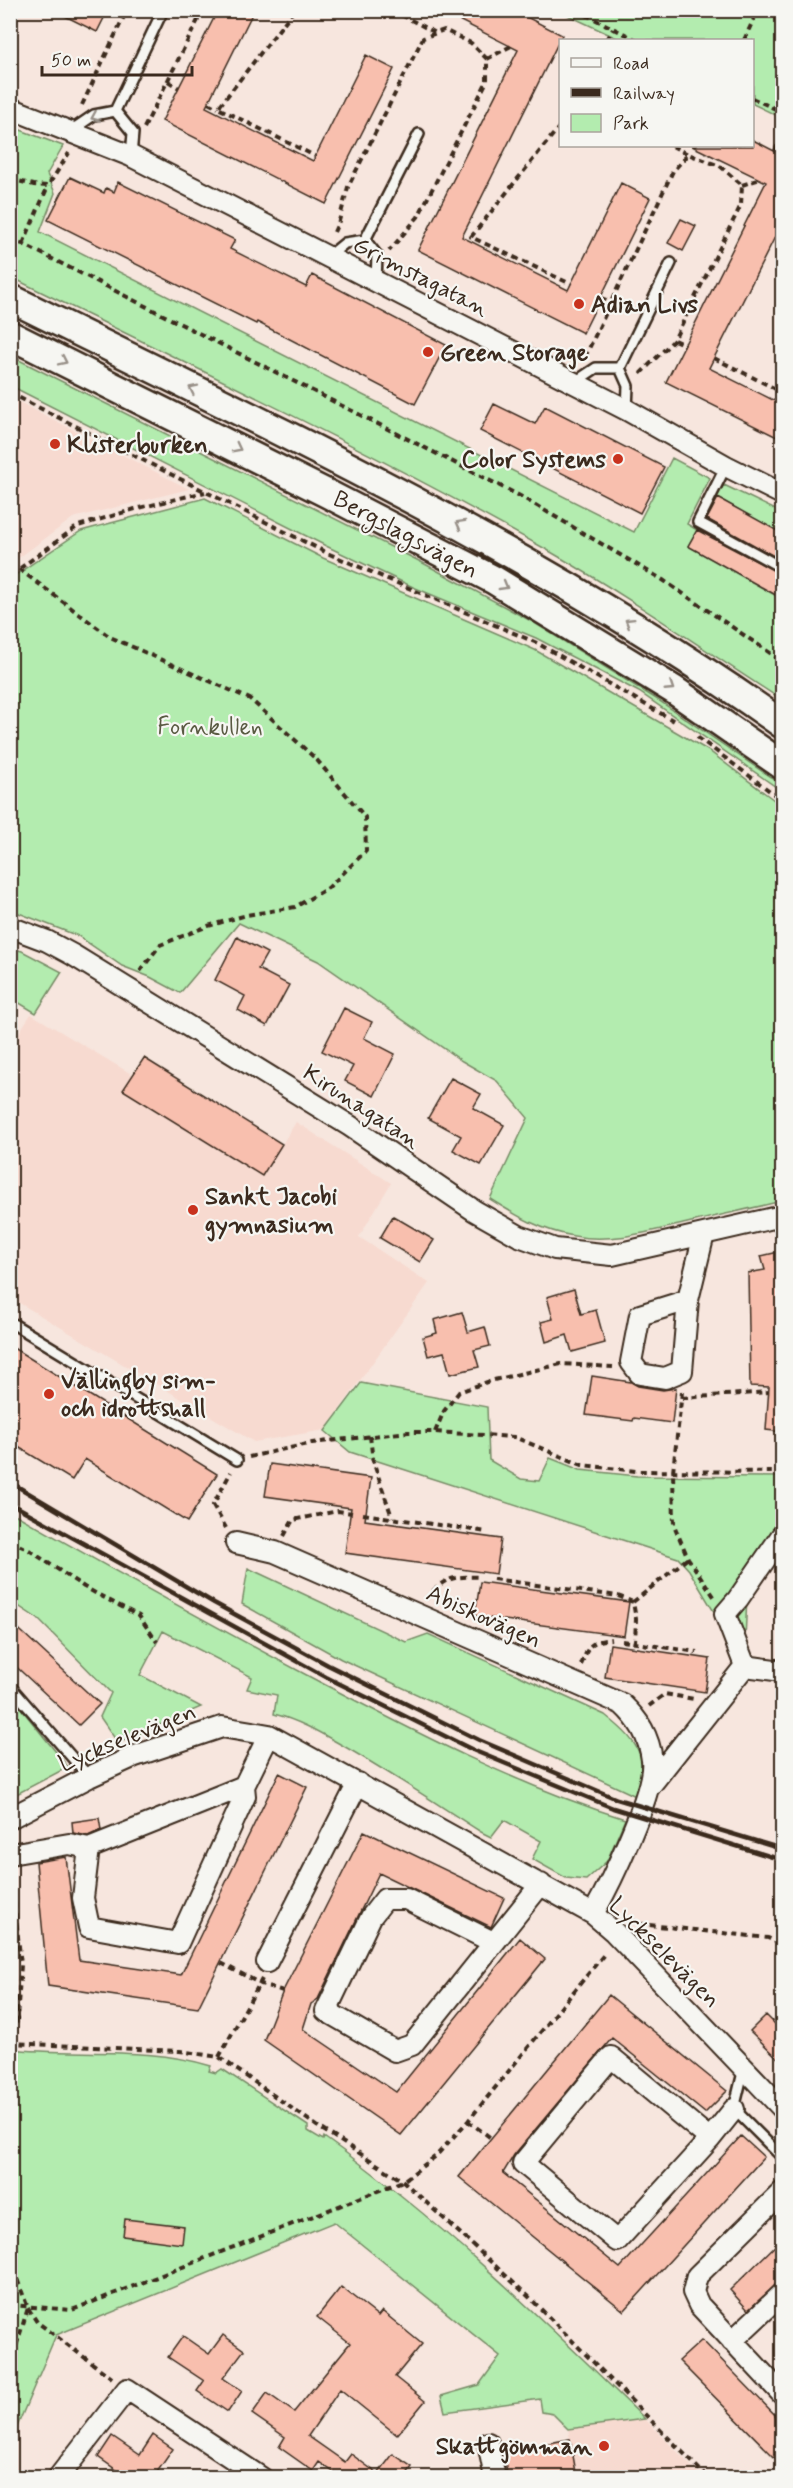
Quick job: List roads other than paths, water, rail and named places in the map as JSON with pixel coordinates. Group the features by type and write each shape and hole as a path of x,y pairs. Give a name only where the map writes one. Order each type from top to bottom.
{"main road":[{"name":"Bergslagsvägen","path":"10,298 406,495 500,546 598,603 783,724"},
{"name":"Bergslagsvägen","path":"10,335 494,580 674,690 783,765"}],"street":[{"name":"Grimstagatan","path":"10,108 131,156 627,410 726,466 783,494"},
{"name":"Kirunagatan","path":"10,927 64,950 350,1126 440,1189 519,1236 555,1249 612,1255 783,1216"},
{"path":"688,1300 640,1315 631,1362 640,1374 665,1378 682,1371 688,1300 704,1234"},
{"path":"783,1535 725,1614 745,1666 783,1671"},
{"name":"Abiskovägen","path":"236,1543 275,1552 622,1704 635,1717 647,1736 652,1762 647,1790 611,1883 592,1914"},
{"name":"Abiskovägen","path":"647,1790 745,1666"},
{"name":"Lyckselevägen","path":"10,1818 28,1807 135,1756 222,1727 269,1735 592,1914 614,1932 783,2108"},
{"path":"89,1848 83,1898 89,1928 178,1943 245,1796 244,1786 269,1735"},
{"path":"267,1962 358,1783"},
{"path":"10,1854 69,1844 89,1848 244,1786"},
{"path":"493,1942 406,1899 385,1899 371,1917 326,2011 395,2051 412,2044 541,1884"},
{"path":"710,2139 611,2057 523,2163 617,2241 710,2139 734,2109"},
{"path":"783,2192 697,2276 693,2292 699,2305 783,2394"},
{"path":"732,2341 783,2294"},
{"path":"58,2478 127,2389 262,2478"},
{"path":"488,2443 495,2478"}],"lane":[{"path":"114,111 163,10"},
{"path":"69,132 94,115 114,111"},
{"path":"114,111 133,133 131,156"},
{"path":"365,240 419,134"},
{"path":"328,257 345,243 365,240"},
{"path":"365,240 377,255 376,282"},
{"path":"620,368 671,264"},
{"path":"573,383 596,368 620,368"},
{"path":"620,368 628,386 627,410"},
{"path":"726,466 698,522 783,568"},
{"path":"10,1322 237,1460"},
{"path":"10,1686 89,1777"},
{"path":"744,2068 734,2109 783,2157"}],"railway":[{"path":"10,1482 214,1603 328,1665 479,1740 617,1799 782,1849"},
{"path":"10,1503 326,1677 475,1751 613,1808 782,1860"}],"place":[{"name":"Adian Livs","path":"579,304"},
{"name":"Green Storage","path":"428,352"},
{"name":"Klisterburken","path":"55,444"},
{"name":"Color Systems","path":"618,459"},
{"name":"Sankt Jacobi gymnasium","path":"193,1210"},
{"name":"Vällingby sim- och idrottshall","path":"49,1394"},
{"name":"Skattgömman","path":"604,2446"}],"park label":[{"name":"Fornkullen","path":"210,726"}]}
